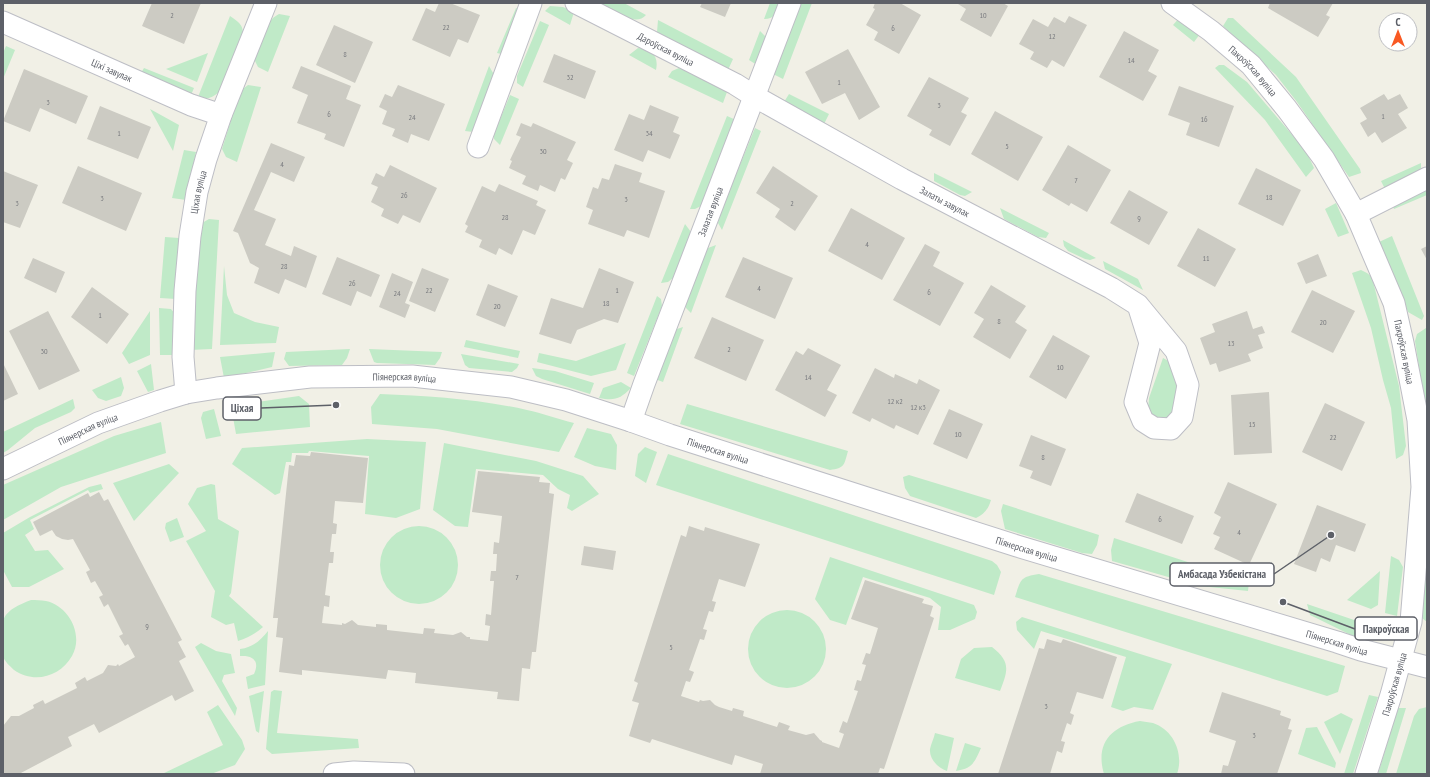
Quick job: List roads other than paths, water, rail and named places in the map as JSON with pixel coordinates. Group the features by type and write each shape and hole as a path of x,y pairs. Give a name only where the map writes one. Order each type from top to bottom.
{"street":[{"name":"Ціхая вуліца","path":"186,393 183,357 186,290 190,236 201,179 221,115 266,3"},
{"path":"478,147 531,3"},
{"name":"Дароўская вуліца","path":"576,3 735,84 754,96"},
{"name":"Залатая вуліца","path":"631,421 790,3"},
{"name":"Пакроўская вуліца","path":"1172,3 1198,10 1251,66 1282,103 1324,159 1356,214 1394,303 1404,343 1418,420 1424,487 1411,622 1366,774"},
{"name":"Ціхі завулак","path":"4,27 191,105 221,115"},
{"name":"Залаты завулак","path":"754,96 902,178 1111,288 1138,305 1176,351 1188,386 1182,417 1171,429 1154,428 1143,421 1135,402 1150,342 1138,305"},
{"path":"1356,214 1427,178"},
{"name":"Піянерская вуліца","path":"3,469 98,423 186,393 310,377 412,376 511,387 566,400 670,435 1017,546 1361,650 1427,667"},
{"path":"334,774 354,772 404,774"}],"place":[{"name":"Ціхая","path":"336,405"},
{"name":"Амбасада Узбекістана","path":"1331,535"},
{"name":"Пакроўская","path":"1283,602"}]}
